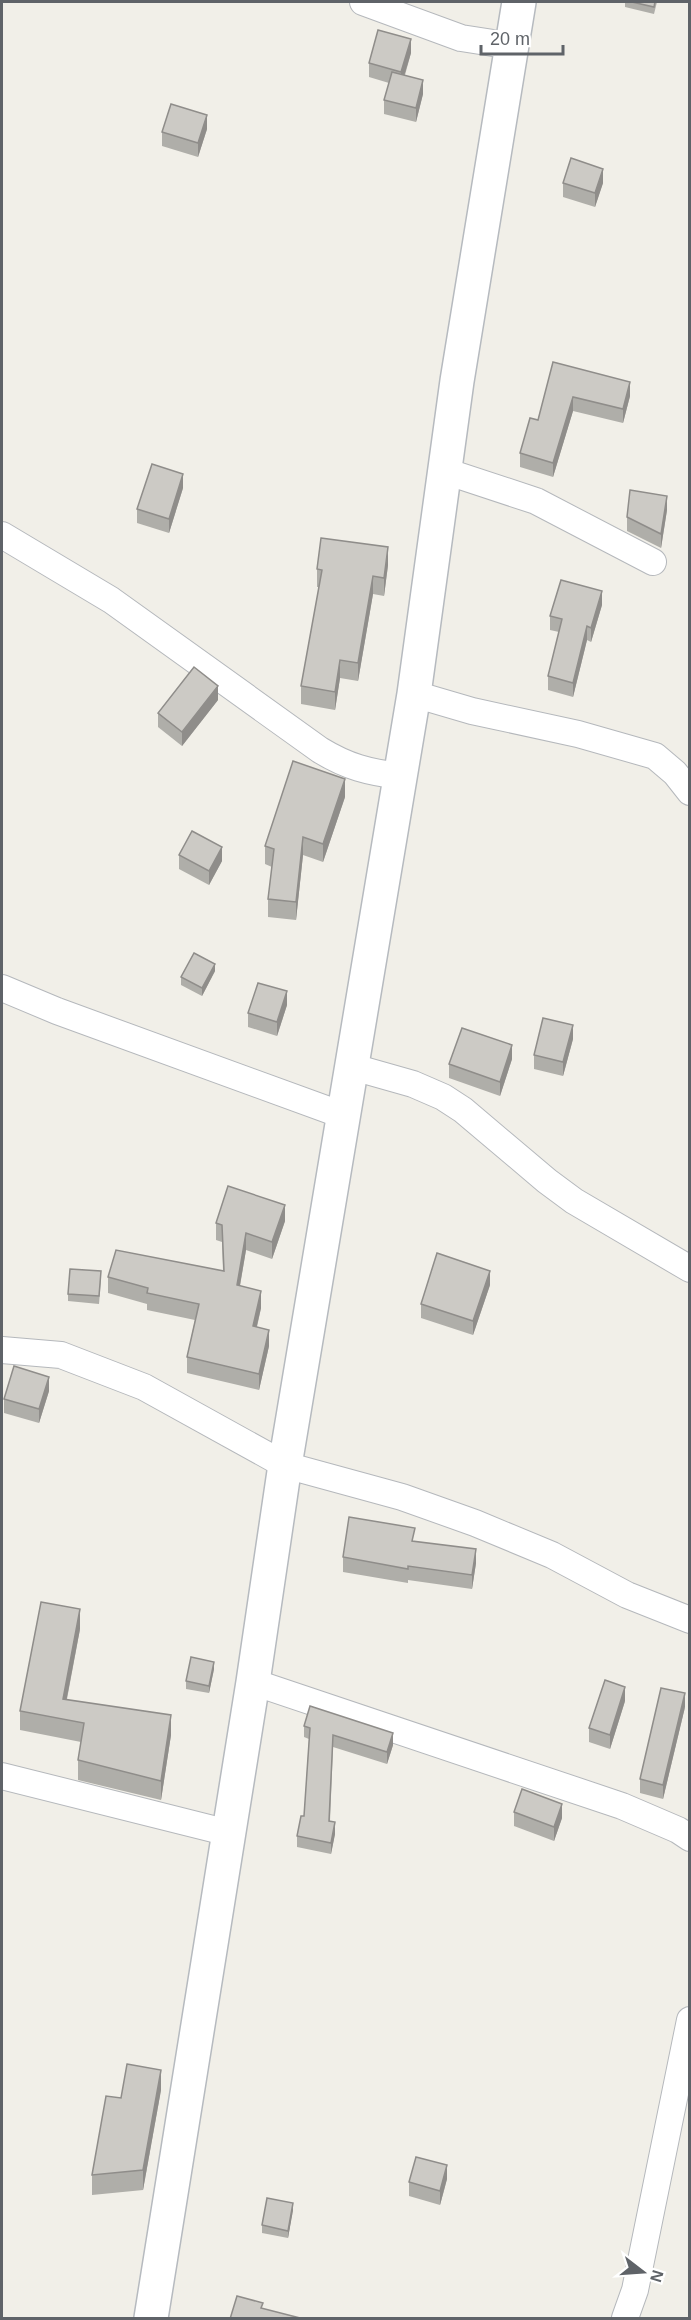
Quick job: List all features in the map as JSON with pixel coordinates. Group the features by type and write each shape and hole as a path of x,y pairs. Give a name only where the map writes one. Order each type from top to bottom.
{"street":[{"path":"363,2 461,38 512,46"},
{"path":"152,2319 285,1465 414,694 457,381 519,2"},
{"path":"445,471 536,501 653,562"},
{"path":"2,535 111,600 342,764 364,771 400,776"},
{"path":"414,694 472,711 578,734 655,756 675,773 690,792"},
{"path":"2,988 57,1011 345,1116"},
{"path":"353,1067 414,1084 443,1097 464,1110 574,1202 690,1269"},
{"path":"2,1350 61,1355 144,1387 285,1465 402,1497 476,1523 552,1555 627,1595 690,1620"},
{"path":"253,1682 622,1806 678,1830 690,1838"},
{"path":"2,1776 229,1833"},
{"path":"625,2319 635,2290 690,2020"}],"building":[{"path":"632,2 655,2 654,7"},
{"path":"378,30 411,39 401,72 369,63"},
{"path":"392,72 423,80 416,108 384,100"},
{"path":"171,104 207,115 198,143 162,132"},
{"path":"571,158 603,169 595,193 563,183"},
{"path":"553,362 630,382 623,409 573,397 553,463 520,453 530,418 538,420"},
{"path":"152,464 183,474 169,519 137,509"},
{"path":"630,490 667,496 661,534 627,517"},
{"path":"321,538 388,547 384,578 373,576 358,663 340,660 335,692 301,686 322,570 317,569"},
{"path":"561,580 602,591 591,628 587,626 573,683 548,676 562,619 550,616"},
{"path":"194,667 218,686 182,732 158,713"},
{"path":"293,761 345,779 323,844 303,837 296,902 268,899 274,849 265,846"},
{"path":"192,831 222,847 209,871 179,855"},
{"path":"194,953 215,964 202,988 181,977"},
{"path":"258,983 287,991 277,1022 248,1013"},
{"path":"543,1018 573,1025 563,1062 534,1055"},
{"path":"462,1028 512,1045 500,1082 449,1064"},
{"path":"228,1186 285,1205 272,1242 246,1233 237,1285 261,1291 253,1326 269,1330 259,1374 187,1357 199,1304 147,1293 148,1288 108,1277 116,1250 224,1271 222,1225 216,1223"},
{"path":"437,1253 490,1271 473,1321 421,1304"},
{"path":"70,1269 101,1271 99,1296 68,1294"},
{"path":"14,1366 49,1377 39,1409 4,1399"},
{"path":"349,1517 415,1528 412,1541 476,1549 472,1575 408,1566 408,1569 343,1557"},
{"path":"41,1602 80,1609 63,1699 171,1715 161,1781 78,1760 84,1723 20,1711"},
{"path":"191,1657 214,1662 209,1686 186,1681"},
{"path":"605,1680 625,1687 610,1735 589,1728"},
{"path":"661,1688 685,1693 663,1785 640,1779"},
{"path":"310,1706 393,1733 387,1752 333,1735 329,1821 335,1822 331,1843 297,1836 301,1816 304,1816 310,1728 304,1726"},
{"path":"522,1789 562,1804 554,1827 514,1812"},
{"path":"127,2064 161,2070 143,2170 92,2175 106,2096 121,2098"},
{"path":"416,2157 447,2165 440,2191 409,2182"},
{"path":"267,2198 293,2203 288,2231 262,2225"},
{"path":"237,2296 263,2303 261,2308 304,2319 230,2319"}]}
